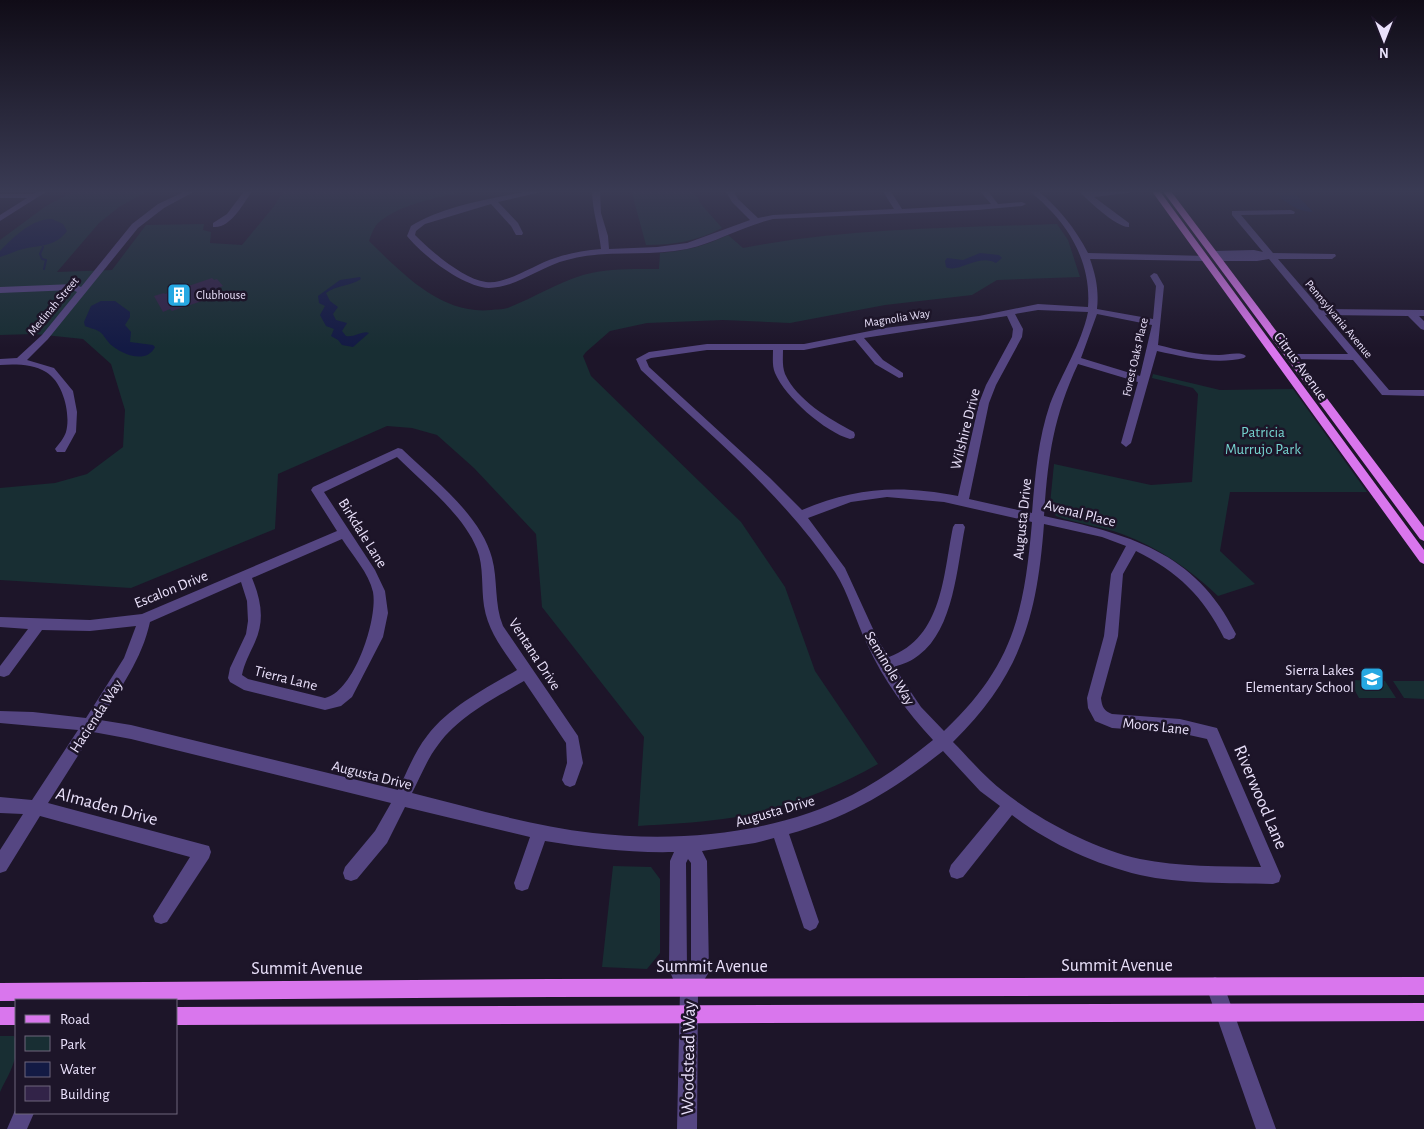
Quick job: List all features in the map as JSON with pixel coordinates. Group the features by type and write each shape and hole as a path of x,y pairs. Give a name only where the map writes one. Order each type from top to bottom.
{"main road":[{"name":"Citrus Avenue","path":"1198,243 1291,357 1424,536"},
{"name":"Citrus Avenue","path":"1200,243 1424,559"},
{"name":"Summit Avenue","path":"0,992 76,996 689,987 1424,986"},
{"path":"178,1016 1424,1012"},
{"path":"0,1016 15,1016"}],"street":[{"name":"Medinah Street","path":"20,361 45,337 121,243"},
{"path":"420,243 445,264 478,282 490,285 504,282 556,260 605,250 660,249 701,243"},
{"path":"604,243 605,250"},
{"name":"Augusta Drive","path":"0,717 90,724 540,832 590,842 662,846 724,841 779,829 848,805 913,768 966,720 991,689 1005,666 1017,639 1026,613 1031,585 1049,426 1054,408 1087,333 1093,310 1092,276 1085,253 1079,243"},
{"name":"Pennsylvania Avenue","path":"1258,243 1386,393 1424,393"},
{"path":"1085,253 1256,258 1269,256 1332,256"},
{"name":"Forest Oaks Place","path":"1126,443 1153,347 1160,286 1154,276"},
{"path":"0,290 74,287 82,291"},
{"path":"0,296 68,294 82,291"},
{"name":"Magnolia Way","path":"641,359 649,355 693,348 728,346 804,347 899,328 979,319 1047,306 1093,310 1157,323"},
{"name":"Wilshire Drive","path":"963,501 984,403 991,385 1018,333 1016,324 1009,312"},
{"path":"1317,312 1424,313"},
{"path":"1411,313 1424,327"},
{"path":"858,337 879,362 899,375"},
{"path":"1153,347 1207,358 1222,359 1240,356"},
{"path":"778,348 779,370 788,387 819,415 850,435"},
{"path":"1291,357 1354,357"},
{"name":"Seminole Way","path":"641,359 646,368 800,516 840,571 874,645 916,712 985,786 1041,827 1088,850 1140,867 1202,874 1273,876"},
{"path":"1075,360 1144,380"},
{"path":"0,362 20,361 50,370 68,391 72,412 71,432 61,449"},
{"name":"Birkdale Lane","path":"336,702 347,693 367,656 376,637 381,613 379,591 371,574 317,490 398,452"},
{"name":"Ventana Drive","path":"398,452 454,509 476,536 483,548 487,562 492,612 496,625 502,638 572,741 575,763 570,780"},
{"name":"Avenal Place","path":"800,516 834,502 868,494 917,494 963,501 1105,534 1133,545 1165,562 1197,586 1219,613 1229,634"},
{"path":"886,664 903,658 916,650 937,621 943,602 959,527"},
{"name":"Escalon Drive","path":"0,622 97,627 144,619 344,533"},
{"name":"Moors Lane","path":"1133,545 1117,574 1114,588 1111,636 1094,698 1095,708 1100,716 1112,721 1180,726 1212,733"},
{"name":"Tierra Lane","path":"246,575 256,609 255,619 254,628 245,652 234,674 235,678 244,684 316,702 325,704 336,702"},
{"name":"Hacienda Way","path":"0,865 130,661 140,637 144,619"},
{"path":"4,672 39,624"},
{"path":"351,873 381,837 432,741 468,707 526,672"},
{"name":"Riverwood Lane","path":"1212,733 1273,876"},
{"name":"Almaden Drive","path":"0,805 37,808 203,852 161,916"},
{"path":"957,871 1010,806"},
{"path":"779,829 810,922"},
{"path":"522,882 540,832"},
{"path":"688,844 678,861 678,973 689,987"},
{"path":"1215,986 1266,1129"},
{"name":"Woodstead Way","path":"687,1129 689,987"},
{"path":"16,1129 24,1114"}],"green space":[{"path":"0,243 82,243 57,272 112,270 133,243 210,243 242,245 244,243 371,243 409,278 439,299 455,306 473,310 508,308 564,282 592,273 621,269 659,269 660,253 678,251 709,243 737,243 743,248 773,243 1069,243 1080,277 997,280 972,295 885,305 790,323 723,320 647,323 610,331 586,352 583,356 591,376 741,522 785,587 815,671 878,764 823,791 763,811 712,820 638,826 644,737 542,607 536,534 474,468 437,435 412,428 387,426 278,474 275,529 131,588 0,580 0,488 55,483 87,474 123,447 125,410 111,364 83,339 35,334 0,335"},
{"path":"645,243 674,243 666,244 646,245"},
{"name":"Patricia Murrujo Park","path":"1153,374 1220,390 1293,389 1367,492 1230,492 1220,551 1255,584 1218,596 1185,568 1149,546 1114,531 1056,516 1050,509 1054,464 1151,485 1192,482 1198,394 1193,388 1152,378"},
{"path":"1349,680 1385,681 1396,698 1359,698"},
{"path":"1393,681 1424,681 1424,699 1404,698"},
{"path":"613,866 651,867 660,879 660,953 647,969 602,967"},
{"path":"0,1036 14,1036 15,1058 0,1092"}],"water":[{"path":"8,243 52,243 19,250 0,257 0,251"},
{"path":"980,253 999,255 1002,258 996,263 983,260 956,268 946,267 945,261 947,258 963,260"},
{"path":"360,277 361,279 357,281 334,288 326,293 330,301 338,307 333,314 336,320 347,323 342,331 346,336 364,332 369,333 353,347 342,345 331,336 334,329 326,326 320,315 325,306 319,303 318,296 340,280"},
{"path":"101,301 115,301 130,312 130,317 125,325 131,332 130,342 153,345 155,347 151,352 146,356 140,357 127,354 110,344 97,330 85,326 84,322 91,306"}],"building":[{"name":"Clubhouse","path":"212,278 214,280 217,279 223,286 201,295 205,300 172,311 170,309 163,312 154,296 165,294"}],"waterway":[{"path":"43,247 40,254 42,259 46,260 44,269"}],"place":[{"name":"Clubhouse","path":"179,295"},
{"name":"Sierra Lakes Elementary School","path":"1372,679"}]}
